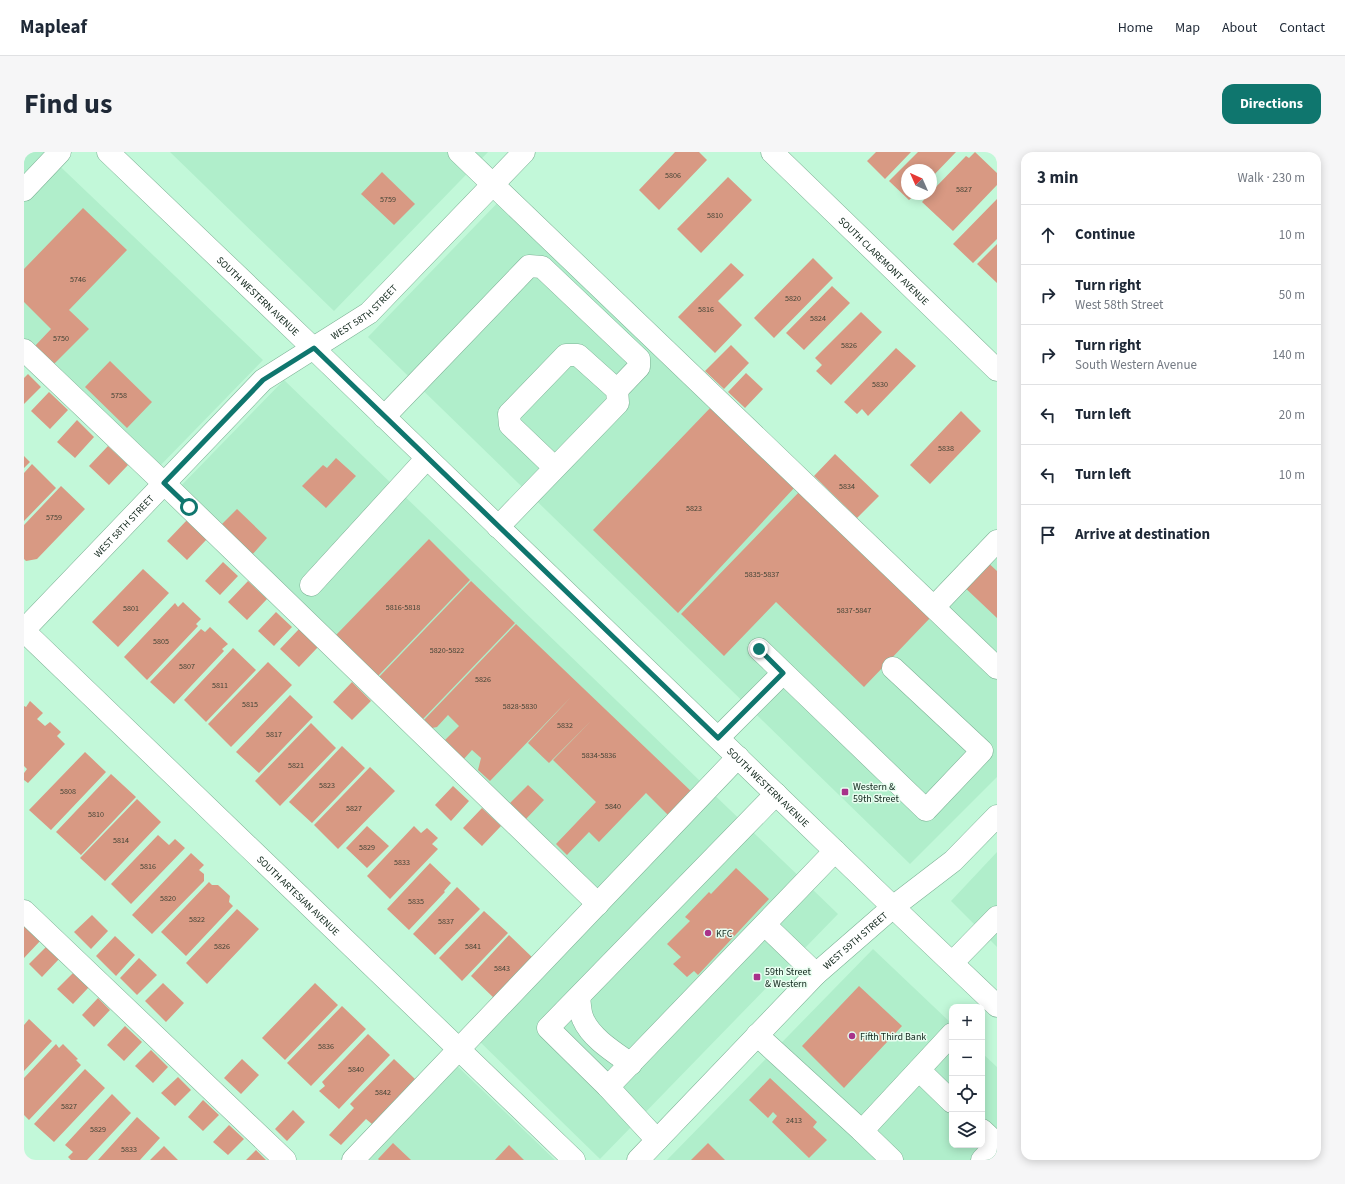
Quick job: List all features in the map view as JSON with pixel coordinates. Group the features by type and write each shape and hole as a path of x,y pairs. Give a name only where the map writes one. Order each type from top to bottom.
{"street":[{"path":"24,189 60,152"},
{"name":"SOUTH WESTERN AVENUE","path":"108,152 314,348 952,963 990,1002"},
{"path":"459,152 997,668"},
{"name":"WEST 58TH STREET","path":"24,630 263,380 369,313 524,152"},
{"name":"SOUTH CLAREMONT AVENUE","path":"772,152 997,370"},
{"path":"384,417 529,266 542,267 639,359 639,367 617,390"},
{"path":"24,350 164,483 598,904"},
{"path":"498,527 618,403 617,390 578,355 566,355 509,414 510,425 555,468"},
{"path":"311,585 427,458"},
{"path":"934,607 997,541"},
{"name":"SOUTH ARTESIAN AVENUE","path":"24,630 574,1160"},
{"path":"759,649 926,810 982,751 893,668"},
{"path":"718,738 783,673"},
{"path":"353,1160 738,757"},
{"path":"657,1140 608,1087 548,1028 776,794"},
{"name":"WEST 59TH STREET","path":"638,1160 816,974 893,907 952,861 997,816"},
{"path":"608,1087 835,851"},
{"path":"24,911 285,1160"},
{"path":"952,963 997,917"},
{"path":"765,925 816,974"},
{"path":"579,997 583,1019 593,1033 608,1048 631,1064"},
{"path":"758,1035 892,1160"},
{"path":"862,1131 949,1037"},
{"path":"918,1070 949,1099"},
{"path":"982,1160 996,1144 985,1133"}],"shaded area":[{"path":"24,152 45,152 263,360 153,473 24,350"},
{"path":"170,152 488,152 334,311"},
{"path":"505,195 934,607 997,541 997,777 910,864 368,337"},
{"path":"284,380 838,914 600,1159 473,1035 598,905 174,493"},
{"path":"997,852 997,947 951,901"},
{"path":"873,949 949,1021 949,1148 985,1148 985,1056 997,1067 997,1160 667,1160"},
{"path":"450,1059 555,1160 354,1160"}],"building":[{"path":"675,152 699,152 707,160 659,210 639,190"},
{"path":"876,152 911,152 885,179 867,161"},
{"path":"918,152 956,152 937,172 937,164 906,164"},
{"path":"975,152 997,173 997,185 953,231 922,202 924,200 937,200 937,186 966,156 969,158"},
{"path":"901,169 901,192 889,181"},
{"path":"382,172 415,204 394,225 361,194"},
{"path":"728,177 752,200 701,253 677,229"},
{"path":"997,199 997,239 973,263 953,244"},
{"path":"83,208 127,250 69,310 89,329 53,365 34,347 51,329 24,302 24,269"},
{"path":"997,244 997,283 977,264"},
{"path":"813,258 833,278 774,338 754,318"},
{"path":"731,263 744,275 718,301 742,325 715,353 678,317"},
{"path":"832,286 850,303 804,350 786,333"},
{"path":"861,312 882,332 831,385 816,371 822,365 815,358"},
{"path":"731,345 749,363 724,389 705,371"},
{"path":"896,348 916,366 868,416 862,409 857,414 844,402"},
{"path":"110,361 152,402 127,428 85,387"},
{"path":"746,373 763,389 745,408 728,392"},
{"path":"28,374 41,387 24,404 24,378"},
{"path":"49,392 68,410 50,429 31,411"},
{"path":"712,406 795,487 678,613 593,530"},
{"path":"961,411 981,431 930,484 910,465"},
{"path":"77,420 94,437 75,458 57,442"},
{"path":"108,446 128,465 109,485 89,466"},
{"path":"835,454 879,496 857,518 814,476"},
{"path":"24,456 30,462 24,468"},
{"path":"336,458 356,476 326,508 302,486 323,465 327,468"},
{"path":"32,464 56,488 24,521 24,473"},
{"path":"61,486 85,509 37,559 26,561 24,559 24,525"},
{"path":"800,491 931,617 864,687 776,602 724,656 681,614"},
{"path":"237,509 267,538 251,556 220,526"},
{"path":"187,520 207,539 187,560 167,541"},
{"path":"429,539 470,580 378,676 336,635"},
{"path":"984,559 997,571 997,618 960,583"},
{"path":"223,562 238,576 220,595 205,581"},
{"path":"143,569 169,593 118,647 92,622"},
{"path":"248,581 267,599 247,620 228,602"},
{"path":"471,581 515,623 423,719 379,677"},
{"path":"183,602 201,619 196,624 198,626 147,680 124,657 175,603 178,607"},
{"path":"276,612 292,627 274,646 258,631"},
{"path":"516,624 694,794 671,818 646,793 599,842 589,832 567,855 556,844 596,802 553,760 591,721 549,763 528,743 571,697 490,781 478,770 481,758 472,750 462,761 443,742 459,726 448,715 437,727 432,728 424,720"},
{"path":"210,627 228,644 222,649 224,651 174,704 150,682 201,629 205,632"},
{"path":"299,629 318,647 299,667 280,649"},
{"path":"233,648 256,670 206,722 184,700"},
{"path":"268,662 292,685 231,747 208,724"},
{"path":"352,682 371,701 352,720 333,702"},
{"path":"290,695 313,717 259,773 236,752"},
{"path":"30,701 43,713 37,719 45,726 50,722 61,732 57,736 65,744 28,783 24,780 24,773 27,769 24,766 24,706 26,707"},
{"path":"311,723 336,748 280,806 255,781"},
{"path":"342,746 365,768 312,823 289,802"},
{"path":"85,752 106,772 51,830 29,810"},
{"path":"370,767 395,791 338,849 314,825"},
{"path":"111,774 136,797 81,855 56,832"},
{"path":"528,785 544,800 526,819 510,803"},
{"path":"453,786 469,801 451,821 435,805"},
{"path":"137,799 161,822 105,881 80,858"},
{"path":"482,808 501,826 482,846 463,828"},
{"path":"367,826 389,846 367,868 346,848"},
{"path":"414,826 421,833 427,828 438,838 432,844 438,849 390,899 367,876"},
{"path":"158,835 169,845 175,839 185,848 131,904 111,884"},
{"path":"191,853 204,865 199,870 204,874 204,881 152,934 132,915"},
{"path":"430,863 451,883 444,891 445,892 409,930 387,909"},
{"name":"KFC","path":"736,868 769,899 698,975 694,971 687,977 673,964 681,957 667,944 690,921 685,917 709,892 711,894"},
{"path":"209,882 212,885 218,885 230,896 229,902 233,906 186,956 161,932"},
{"path":"457,887 480,909 435,955 413,934"},
{"path":"237,909 259,929 207,984 186,963"},
{"path":"484,911 508,933 462,981 439,958"},
{"path":"92,915 108,931 91,949 74,932"},
{"path":"24,925 41,940 24,958"},
{"path":"509,935 534,959 495,999 471,976"},
{"path":"115,936 135,955 116,976 96,956"},
{"path":"46,947 59,959 42,977 29,964"},
{"path":"139,958 157,975 137,995 120,978"},
{"path":"73,973 89,987 73,1004 57,989"},
{"path":"163,983 184,1003 166,1022 145,1001"},
{"path":"315,983 338,1005 285,1060 262,1038"},
{"name":"Fifth Third Bank","path":"859,986 902,1026 844,1088 802,1046"},
{"path":"98,998 110,1010 94,1027 82,1015"},
{"path":"342,1006 366,1029 311,1086 287,1063"},
{"path":"29,1019 52,1041 24,1071 24,1025"},
{"path":"125,1026 142,1042 124,1061 107,1045"},
{"path":"368,1034 390,1055 339,1109 319,1091 325,1086 322,1082"},
{"path":"56,1044 59,1048 63,1044 78,1059 76,1060 81,1065 29,1120 24,1115 24,1078"},
{"path":"151,1050 168,1067 153,1083 135,1066"},
{"path":"242,1059 259,1075 241,1094 224,1078"},
{"path":"394,1059 415,1079 372,1124 366,1119 341,1145 329,1135 354,1108 350,1104"},
{"path":"85,1069 105,1088 54,1142 34,1124"},
{"path":"178,1077 191,1090 175,1106 161,1093"},
{"path":"770,1078 817,1122 813,1127 827,1140 809,1158 772,1122 777,1116 773,1112 768,1118 749,1100"},
{"path":"112,1094 131,1113 87,1160 71,1160 68,1157 73,1152 65,1145"},
{"path":"203,1100 219,1115 203,1131 188,1117"},
{"path":"293,1110 305,1122 287,1141 275,1129"},
{"path":"137,1117 160,1138 140,1160 98,1160"},
{"path":"229,1125 244,1139 228,1155 213,1142"},
{"path":"393,1143 411,1160 379,1160 378,1159"},
{"path":"708,1143 725,1160 691,1160"},
{"path":"509,1145 524,1160 495,1160"},
{"path":"164,1146 178,1160 150,1160"},
{"path":"256,1150 266,1160 246,1160"}],"place":[{"name":"Western & 59th Street","path":"845,792"},
{"name":"KFC","path":"708,933"},
{"name":"59th Street & Western","path":"757,977"},
{"name":"Fifth Third Bank","path":"852,1036"}],"route":[{"path":"189,507 164,483 263,380 314,348 718,738 783,673 759,649"}]}
